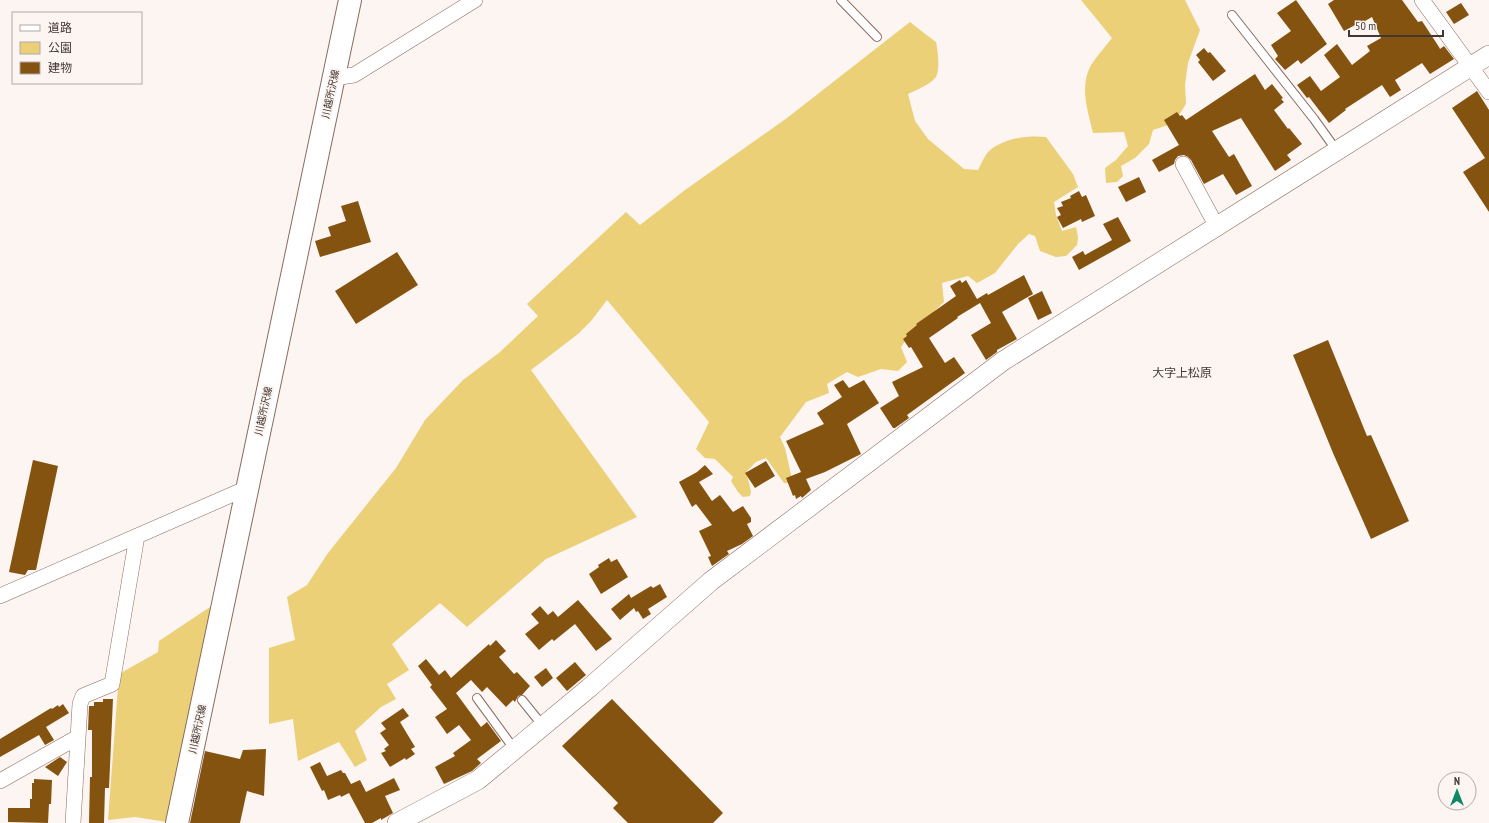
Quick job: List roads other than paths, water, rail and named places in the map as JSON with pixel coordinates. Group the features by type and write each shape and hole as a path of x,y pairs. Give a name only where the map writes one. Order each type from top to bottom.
{"main road":[{"name":"川越所沢線","path":"177,823 350,0"}],"street":[{"path":"333,78 354,75 475,0"},
{"path":"1422,0 1489,92"},
{"path":"397,823 478,780 589,688 711,581 1003,361 1489,55"},
{"path":"1183,164 1216,226"},
{"path":"0,596 247,488"},
{"path":"73,823 80,704 83,696 112,684 137,536"},
{"path":"0,781 78,737"}],"lane":[{"path":"841,0 877,37"},
{"path":"1232,15 1314,119 1337,151"},
{"path":"477,698 515,750"},
{"path":"522,700 543,726"}],"district":[{"name":"大字上松原","path":"1182,373"}]}
